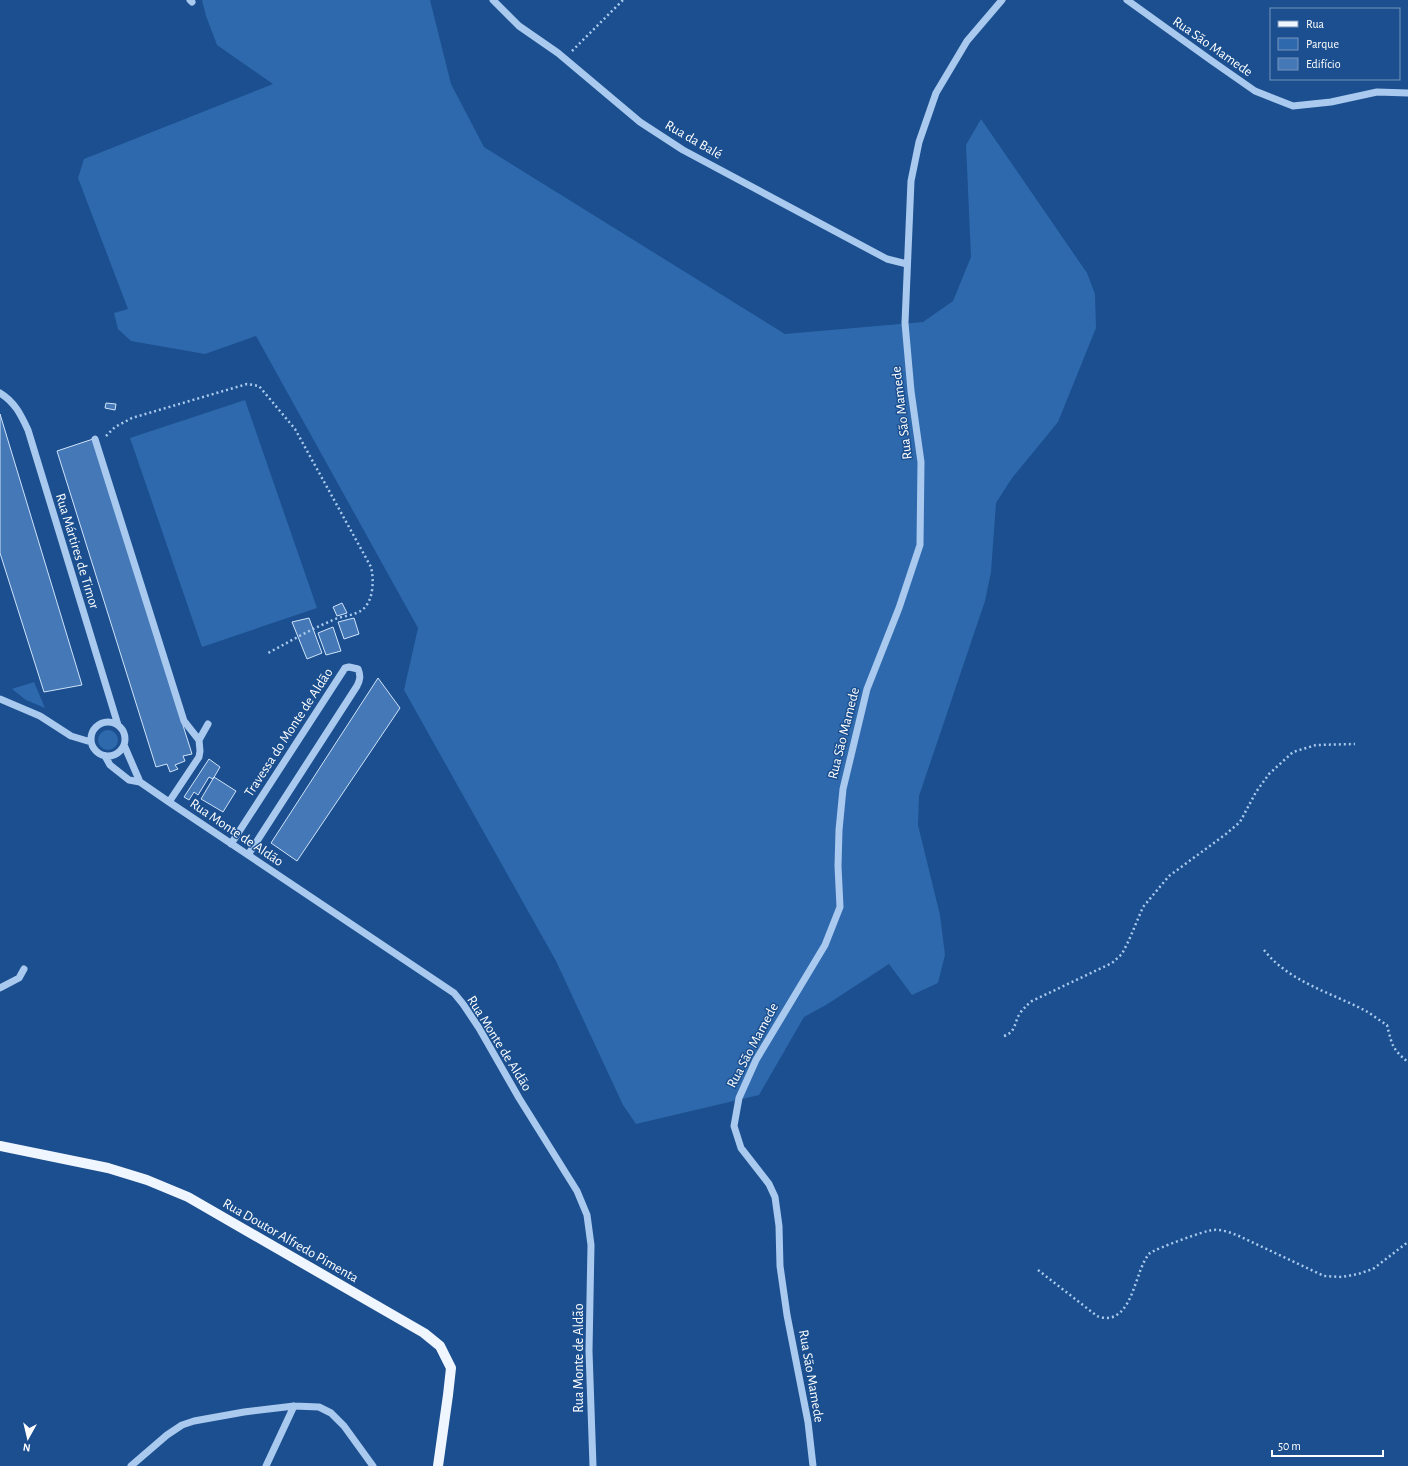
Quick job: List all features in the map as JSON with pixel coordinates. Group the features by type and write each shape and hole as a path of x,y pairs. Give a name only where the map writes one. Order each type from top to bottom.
{"main road":[{"name":"Rua Doutor Alfredo Pimenta","path":"0,1146 108,1168 147,1180 188,1196 424,1333 440,1346 451,1368 438,1466"}],"street":[{"name":"Rua da Balé","path":"493,0 519,26 565,59 640,122 683,150 887,259 907,264"},
{"name":"Rua São Mamede","path":"812,1466 808,1422 780,1266 779,1226 775,1197 768,1184 741,1148 734,1126 738,1098 756,1060 825,945 840,906 838,866 839,830 845,781 867,689 899,608 920,545 921,462 911,391 905,323 911,181 918,142 936,93 967,40 1002,0"},
{"name":"Rua São Mamede","path":"1127,0 1255,91 1293,106 1331,102 1377,92 1408,93"},
{"name":"Rua Mártires de Timor","path":"0,393 15,406 28,430 118,725"},
{"path":"95,439 184,721 199,740 199,757 169,802"},
{"name":"Travessa do Monte de Aldão","path":"231,844 345,668 349,667 358,669 360,679 357,686 248,855"},
{"path":"0,699 40,716 71,736 91,742"},
{"path":"124,745 117,754 112,756 105,756 96,752 91,742 93,731 97,727 107,722 118,725 124,734 124,745 140,782"},
{"path":"199,740 208,724"},
{"name":"Rua Monte de Aldão","path":"105,756 110,765 129,780 140,782 454,993 463,1004 577,1191 587,1216 590,1245 589,1351 593,1466"},
{"path":"0,988 19,978 24,969"},
{"path":"266,1466 294,1406"},
{"path":"132,1466 167,1435 182,1425 194,1421 244,1412 294,1406 319,1407 331,1413 344,1426 373,1466"}],"path":[{"path":"565,59 623,0"},
{"path":"105,440 109,431 122,422 132,418 247,384 259,386 296,429 371,567 373,574 373,586 367,605 362,610 331,620 268,653"},
{"path":"1004,1036 1010,1034 1014,1029 1020,1014 1028,1004 1112,963 1122,954 1143,907 1170,876 1240,822 1256,792 1269,774 1293,752 1316,745 1355,744"},
{"path":"1264,950 1273,961 1290,974 1367,1012 1387,1025 1396,1052 1408,1062"},
{"path":"1038,1270 1097,1316 1106,1318 1119,1314 1127,1304 1144,1264 1151,1253 1197,1234 1212,1230 1226,1231 1239,1236 1324,1276 1342,1277 1373,1269 1408,1242"}],"green space":[{"path":"202,0 430,0 451,84 484,147 785,334 923,322 953,301 971,257 966,145 981,119 1087,273 1095,294 1096,328 1058,422 1012,478 996,503 991,572 985,601 919,796 918,825 940,915 945,955 938,983 912,995 889,964 826,1005 804,1017 759,1095 636,1124 623,1105 556,961 404,690 418,628 256,336 205,354 131,341 118,329 114,313 128,309 78,178 84,159 273,84 217,45 206,16"},
{"path":"245,400 317,608 202,647 130,438"},
{"path":"34,682 45,708 26,700 12,689"},
{"path":"104,730 112,730 118,736 118,744 112,750 104,750 98,744 98,736"}],"building":[{"path":"106,403 116,404 115,410 105,408"},
{"path":"0,414 82,685 44,692 0,553"},
{"path":"93,439 192,754 183,756 185,761 175,765 178,769 170,772 167,764 156,767 57,451"},
{"path":"342,603 347,613 337,616 333,607"},
{"path":"309,618 322,653 307,659 292,622"},
{"path":"354,618 359,634 344,639 338,622"},
{"path":"333,627 341,651 326,655 318,633"},
{"path":"378,678 400,708 297,861 271,843"},
{"path":"209,759 220,767 213,779 209,777 198,795 194,792 189,800 184,797"},
{"path":"214,777 236,791 223,812 201,799"}]}
